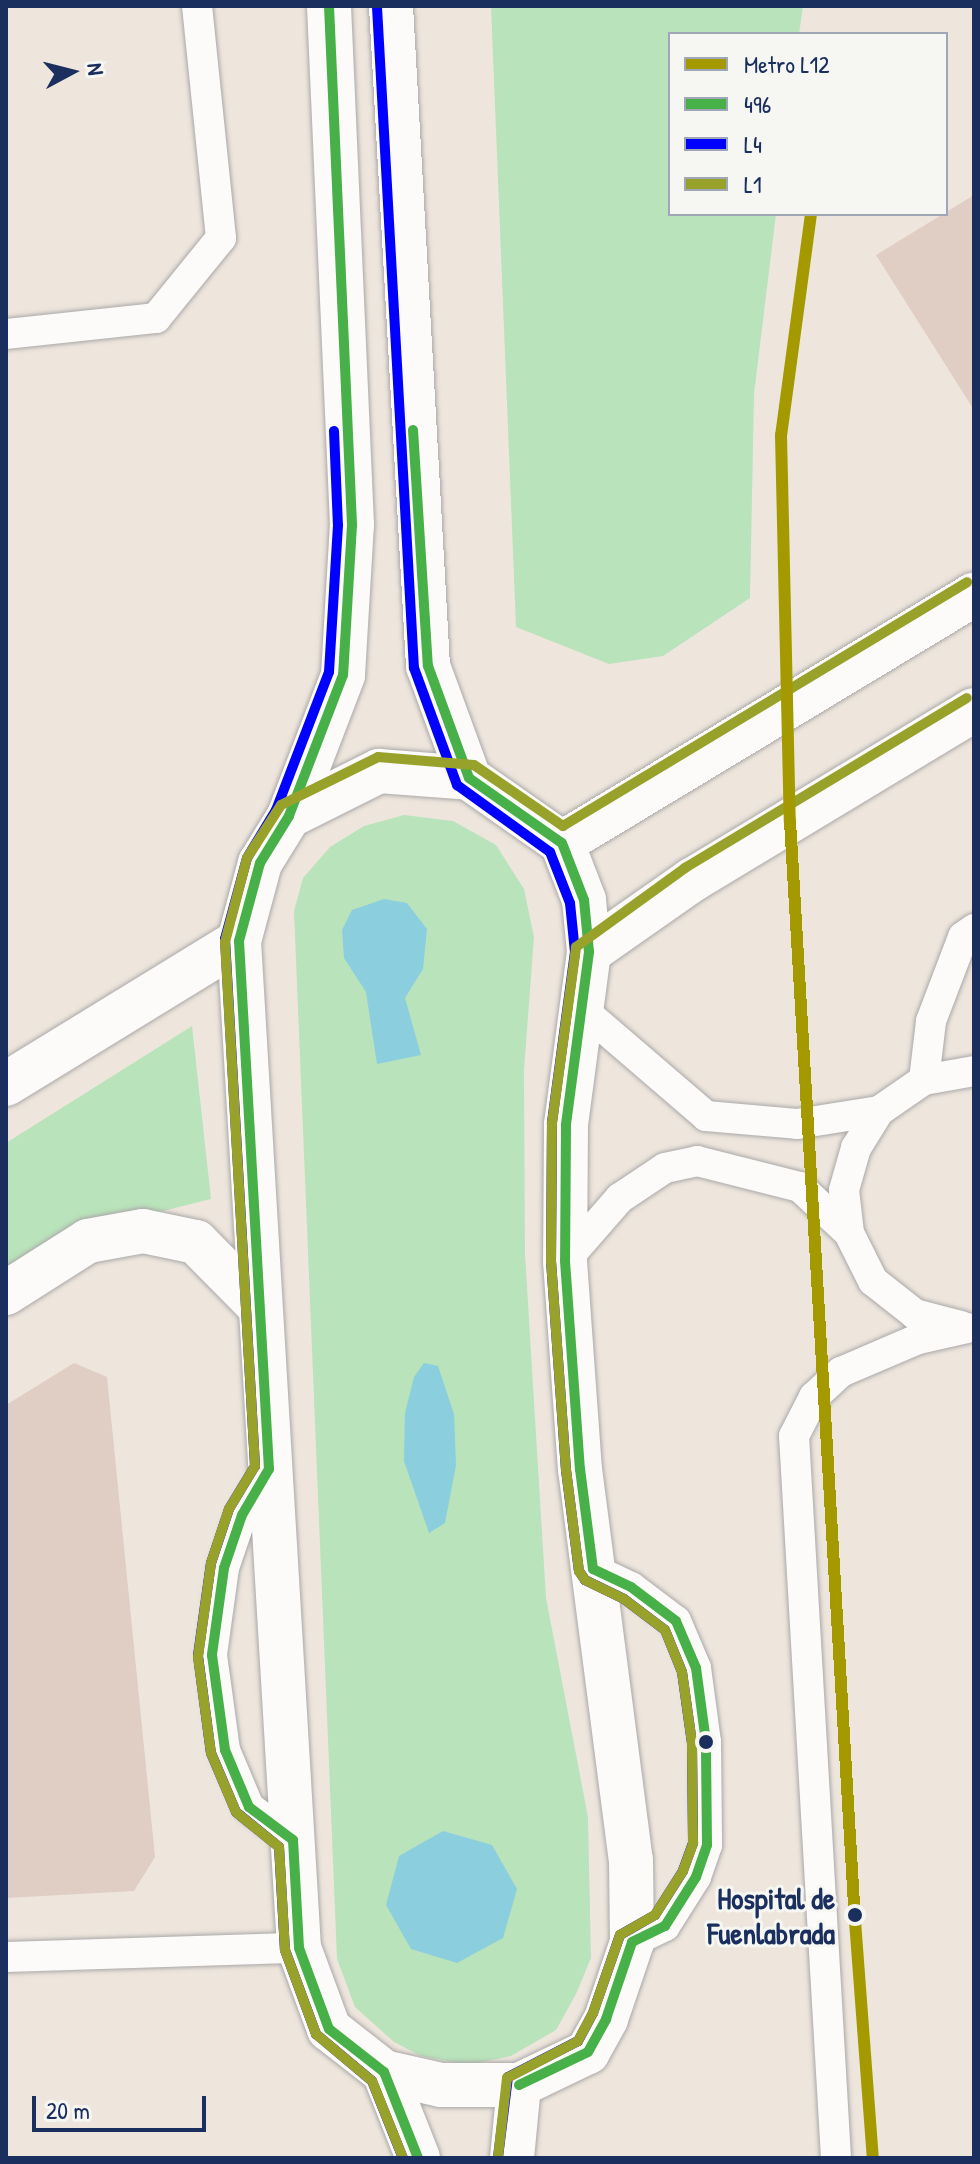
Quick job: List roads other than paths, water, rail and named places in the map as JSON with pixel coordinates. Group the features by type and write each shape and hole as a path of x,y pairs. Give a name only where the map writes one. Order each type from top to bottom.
{"main road":[{"path":"289,816 379,771 469,778 562,843 584,900 589,952 584,1011 566,1125 565,1261 580,1469 631,1860 632,1942 606,2019 588,2052 519,2085 441,2085 384,2072 329,2029 299,1948 239,941 260,863 289,816 343,675 352,525 329,6"},
{"path":"391,6 428,666 469,778"},
{"path":"562,843 974,594"},
{"path":"589,952 692,880 974,710"},
{"path":"6,1084 239,941"},
{"path":"6,1293 88,1241 143,1231 196,1242 260,1307"},
{"path":"384,2072 418,2158"},
{"path":"512,2158 519,2085"}],"lane":[{"path":"6,334 156,318 221,238 197,6"},
{"path":"924,1080 931,1021 963,937 974,929"},
{"path":"584,1011 706,1116 797,1124 879,1111"},
{"path":"970,1328 915,1314 873,1281 849,1233 844,1190 856,1148 879,1111 924,1080 974,1071"},
{"path":"565,1261 620,1198 665,1168 697,1161 800,1187 849,1233"},
{"path":"836,2158 794,1436 814,1397 841,1372 918,1339 970,1328"},
{"path":"269,1469 242,1515 224,1568 212,1655 225,1750 249,1807 293,1840"},
{"path":"593,1569 631,1587 676,1621 696,1668 706,1742 707,1845 696,1877 665,1926 632,1942"},
{"path":"6,1957 299,1948"}],"water":[{"path":"384,899 407,903 427,929 423,969 405,998 421,1055 377,1064 366,992 344,958 342,930 352,910"},
{"path":"424,1363 438,1366 454,1414 456,1465 445,1523 429,1533 404,1461 405,1413 414,1377"},
{"path":"443,1831 492,1845 517,1889 503,1938 457,1963 411,1949 386,1905 399,1856"}],"metro line":[{"name":"L12","path":"811,216 781,435 790,821 855,1921 873,2158"}],"place":[{"name":"Hospital de Fuenlabrada","path":"855,1915"}]}
